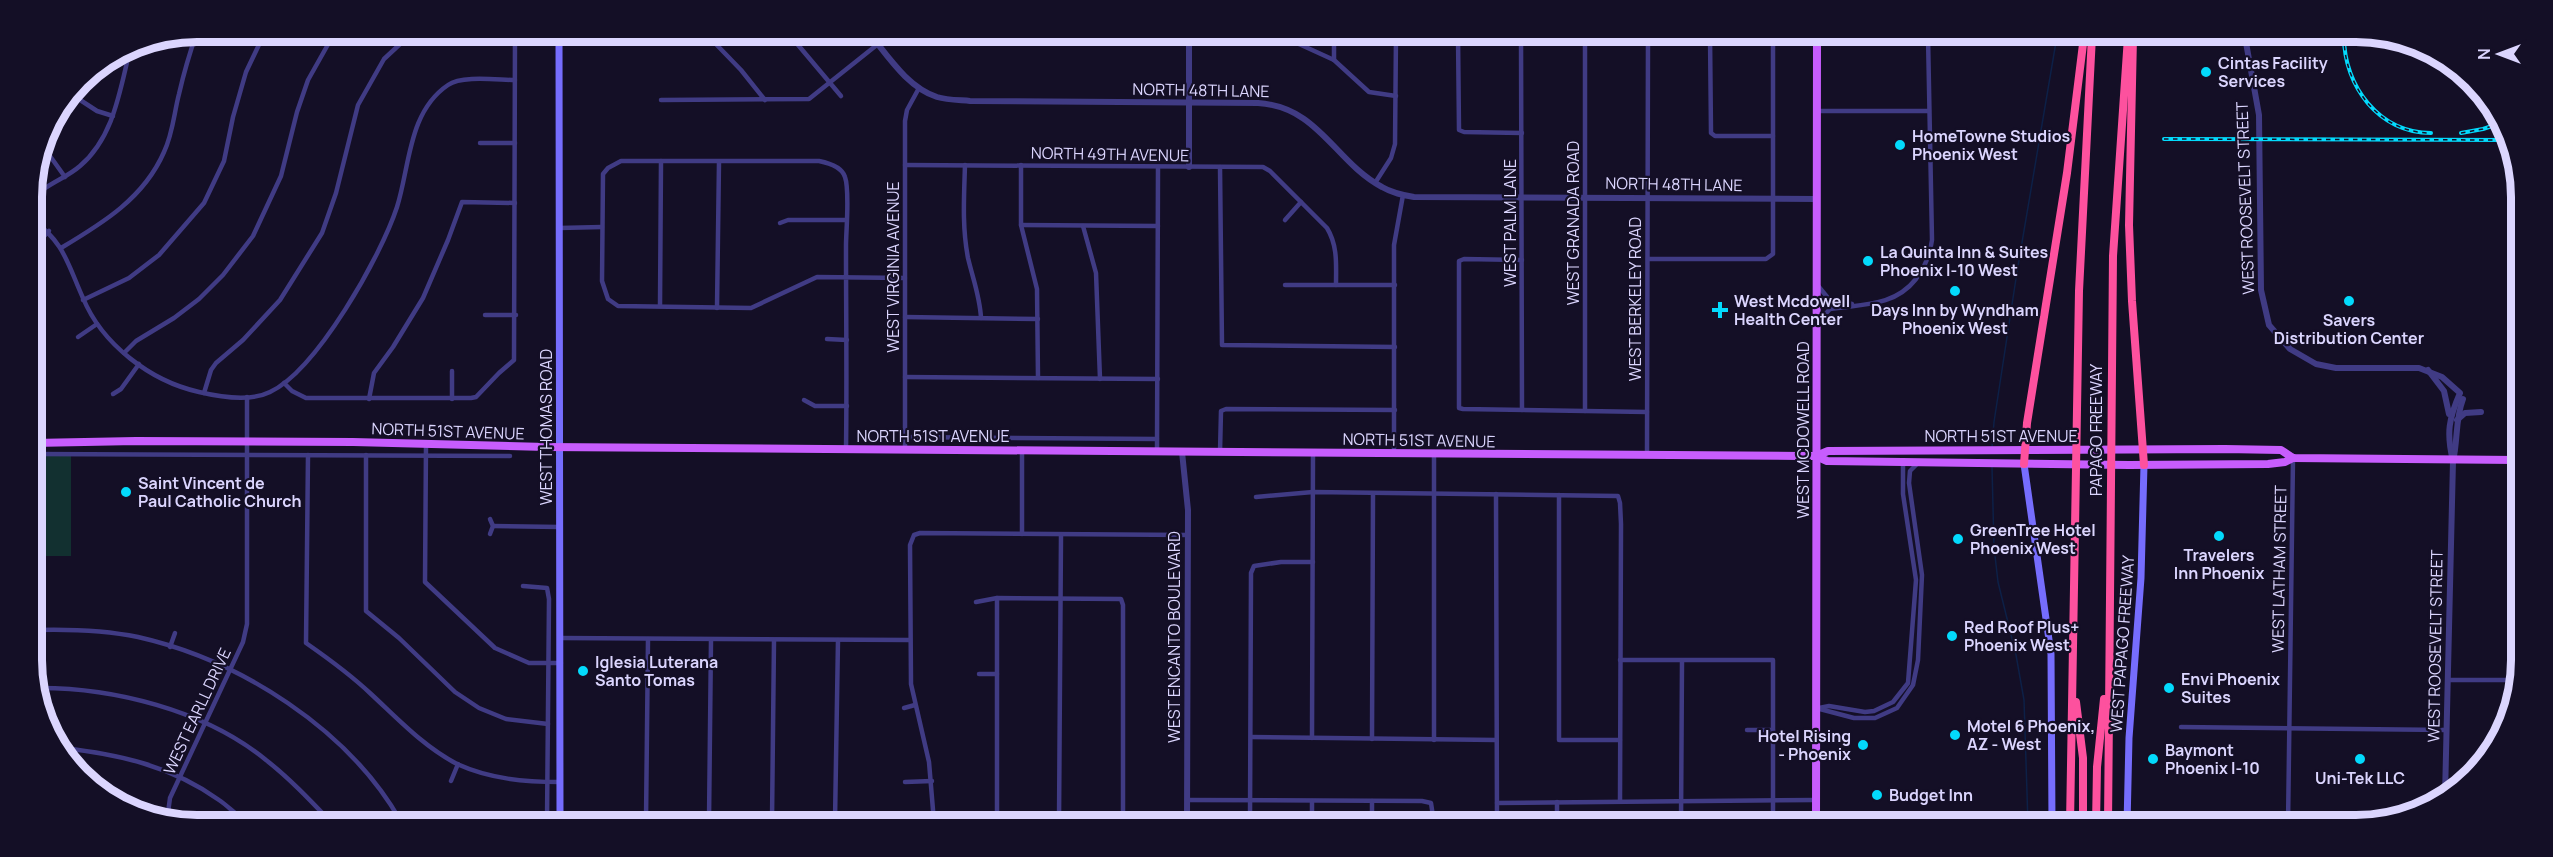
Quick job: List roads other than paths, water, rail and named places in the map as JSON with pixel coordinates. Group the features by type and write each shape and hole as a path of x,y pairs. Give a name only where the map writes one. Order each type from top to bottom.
{"highway":[{"path":"2025,464 2024,449 2068,164 2083,42"},
{"name":"PAPAGO FREEWAY","path":"2070,815 2079,291 2092,42"},
{"name":"PAPAGO FREEWAY","path":"2108,815 2113,256 2128,42"},
{"path":"2133,42 2129,225 2136,369 2144,465"},
{"path":"2096,815 2097,767 2109,645"},
{"path":"2072,668 2083,758 2083,815"}],"main road":[{"name":"WEST THOMAS ROAD","path":"559,42 560,815"},
{"name":"WEST MCDOWELL ROAD","path":"1816,815 1817,42"},
{"name":"NORTH 51ST AVENUE","path":"42,443 247,442 560,447 1816,456 1828,451 1981,449 2280,450 2293,458"},
{"path":"1903,462 1909,455 1944,454 1968,450"},
{"name":"NORTH 51ST AVENUE","path":"1816,456 1827,461 2129,465 2268,464 2285,462 2293,458 2511,460"},
{"path":"2025,464 2051,654 2052,815"},
{"name":"WEST PAPAGO FREEWAY","path":"2127,815 2129,738 2141,578 2144,465"}],"street":[{"path":"61,248 122,209 158,164 170,137 194,42"},
{"path":"83,300 129,278 159,255 204,203 224,162 233,117 246,72 260,42"},
{"path":"124,353 136,341 174,318 199,298 223,275 245,247 262,219 277,187 308,80 330,42"},
{"path":"204,393 211,370 216,363 243,340 280,300 322,233 336,193 358,105 384,59 402,42"},
{"path":"284,383 296,394 306,398 476,398 514,360 516,315 515,42"},
{"path":"714,42 741,70 765,100"},
{"path":"795,42 840,96"},
{"path":"1189,42 1189,167"},
{"path":"1292,42 1334,60 1369,92 1396,96"},
{"path":"1334,42 1334,60"},
{"path":"1374,183 1393,152 1396,42"},
{"path":"1458,42 1459,130 1521,133"},
{"name":"WEST PALM LANE","path":"1521,42 1522,410"},
{"name":"WEST GRANADA ROAD","path":"1585,42 1585,411"},
{"name":"WEST BERKELEY ROAD","path":"1647,455 1648,42"},
{"path":"1710,42 1711,133 1715,136 1773,136"},
{"path":"1648,259 1770,258 1773,254 1773,42"},
{"path":"1817,323 1828,310 1882,302 1901,294 1919,275 1928,259 1932,240 1928,42"},
{"name":"WEST ROOSEVELT STREET","path":"2246,42 2259,115 2261,290 2269,325 2297,354 2325,367 2428,370"},
{"path":"661,100 809,99 878,44"},
{"name":"NORTH 48TH LANE","path":"878,44 901,73 919,88 937,96 970,101 1264,103 1294,111 1374,183 1403,195 1817,200"},
{"path":"42,191 81,166 107,132 128,59"},
{"path":"42,226 49,231 61,248 83,300 97,324 124,353 169,382 204,393 247,397 269,393 284,383 318,347 372,267 396,208 417,123 432,101 451,82 515,80"},
{"name":"WEST VIRGINIA AVENUE","path":"906,450 905,120 919,88"},
{"path":"77,98 97,111 113,116"},
{"path":"1817,111 1929,111"},
{"path":"480,143 515,143"},
{"path":"48,155 65,177"},
{"path":"660,306 661,161"},
{"path":"846,449 847,340 846,277 846,220 847,180 840,169 828,163 819,162 661,161 621,162 608,168 603,174 602,281 608,299 618,306 751,308 817,277 846,277 905,278"},
{"path":"717,308 719,162"},
{"name":"NORTH 49TH AVENUE","path":"905,165 1263,167 1270,171 1331,231 1336,254 1336,285"},
{"path":"965,165 963,219 968,258 980,304 981,318"},
{"path":"1021,165 1021,225 1037,289 1038,378"},
{"path":"1157,452 1158,167"},
{"path":"1220,167 1222,345 1395,347"},
{"path":"1394,453 1394,245 1403,195"},
{"path":"369,399 374,373 423,298 462,201 515,203"},
{"path":"1285,220 1301,202"},
{"path":"780,224 788,220 846,220"},
{"path":"1021,225 1158,226"},
{"path":"1083,226 1096,273 1100,379"},
{"path":"559,228 602,227"},
{"path":"42,238 49,231"},
{"path":"1521,260 1464,259 1460,261 1459,408 1647,412"},
{"path":"1816,281 1821,292 1828,298 1855,305"},
{"path":"1285,285 1395,285"},
{"path":"484,315 516,315"},
{"path":"905,317 1038,319"},
{"path":"78,337 97,324"},
{"path":"826,339 847,340"},
{"path":"113,394 121,389 139,364"},
{"path":"2428,370 2442,377 2462,396"},
{"path":"2428,370 2444,391 2450,416"},
{"path":"452,371 452,399"},
{"path":"905,377 1158,379"},
{"name":"WEST ROOSEVELT STREET","path":"2453,461 2449,447 2450,416 2462,396"},
{"name":"WEST ROOSEVELT STREET","path":"2445,787 2453,461 2462,396"},
{"name":"WEST EARLL DRIVE","path":"168,812 170,798 179,777 232,670 247,624 247,397"},
{"path":"804,400 816,406 847,406"},
{"path":"1220,452 1221,411 1226,409 1395,410"},
{"path":"2457,420 2465,413 2481,412"},
{"name":"NORTH 51ST AVENUE","path":"906,437 1157,439"},
{"path":"50,443 50,453"},
{"path":"426,444 425,582 495,648 529,663 561,663"},
{"path":"1022,450 1022,534"},
{"name":"WEST ENCANTO BOULEVARD","path":"1182,452 1188,506 1187,815"},
{"path":"1312,738 1313,452"},
{"name":"NORTH 51ST AVENUE","path":"42,453 510,456"},
{"path":"1434,454 1434,740"},
{"path":"308,455 306,643 334,662 421,741 458,764 494,777 519,782 560,783"},
{"path":"366,455 366,611 399,638 455,693 479,708 506,719 548,724"},
{"name":"WEST LATHAM STREET","path":"2288,815 2293,458"},
{"path":"1816,708 1832,706 1865,712 1887,706 1904,691 1908,683 1916,599 1915,563 1903,494 1903,462"},
{"path":"1816,708 1862,719 1875,718 1891,712 1908,696 1916,678 1922,575 1909,483 1912,467 1921,463"},
{"path":"1256,497 1313,492 1618,496 1620,503 1620,801"},
{"path":"1372,739 1373,494"},
{"path":"1496,494 1497,815"},
{"path":"1559,495 1559,740 1620,740"},
{"path":"490,519 494,526"},
{"path":"494,526 560,527"},
{"path":"490,534 494,526"},
{"path":"934,815 932,781 926,744 911,684 910,545 914,535 920,533 1188,535"},
{"path":"1059,815 1061,535"},
{"path":"1250,815 1251,573 1254,566 1281,562 1313,562"},
{"path":"523,586 547,588 549,599 547,815"},
{"path":"997,598 997,815"},
{"path":"976,602 997,598 1121,599 1123,605 1123,815"},
{"path":"42,630 70,629 138,637 170,646 232,670 286,701 342,747 373,780 397,815"},
{"path":"170,646 175,633"},
{"path":"560,638 910,640"},
{"path":"646,815 648,639"},
{"path":"710,815 711,640"},
{"path":"772,815 774,640"},
{"path":"835,815 838,640"},
{"path":"1620,660 1773,660 1773,815"},
{"path":"1681,815 1682,661"},
{"path":"978,674 997,674"},
{"path":"2448,680 2510,680"},
{"path":"45,688 90,690 140,699 206,724 266,759 324,815"},
{"path":"904,708 915,705"},
{"path":"2181,727 2446,730"},
{"path":"1747,730 1773,730"},
{"path":"1251,737 1496,740"},
{"path":"70,749 123,757 179,777 218,799 236,815"},
{"path":"451,781 458,764"},
{"path":"905,782 932,781"},
{"path":"1187,800 1431,802 1433,815"},
{"path":"1497,803 1816,800"},
{"path":"1312,801 1312,815"},
{"path":"1372,801 1372,815"},
{"path":"1557,802 1557,815"}],"waterway":[{"path":"1992,447 2017,272 2056,42"},
{"path":"1992,467 1994,547 1998,582 2016,655 2024,700 2028,815"}],"railway":[{"path":"2345,42 2350,73 2368,103 2381,116 2395,125 2412,131 2431,133"},
{"path":"2461,133 2494,125"},
{"path":"2164,139 2500,140"}],"place":[{"name":"Cintas Facility Services","path":"2206,72"},
{"name":"HomeTowne Studios Phoenix West","path":"1900,145"},
{"name":"La Quinta Inn & Suites Phoenix I-10 West","path":"1868,261"},
{"name":"Days Inn by Wyndham Phoenix West","path":"1955,291"},
{"name":"Savers Distribution Center","path":"2349,301"},
{"name":"West Mcdowell Health Center","path":"1720,310"},
{"name":"Saint Vincent de Paul Catholic Church","path":"126,492"},
{"name":"Travelers Inn Phoenix","path":"2219,536"},
{"name":"GreenTree Hotel Phoenix West","path":"1958,539"},
{"name":"Red Roof Plus+ Phoenix West","path":"1952,636"},
{"name":"Iglesia Luterana Santo Tomas","path":"583,671"},
{"name":"Envi Phoenix Suites","path":"2169,688"},
{"name":"Motel 6 Phoenix, AZ - West","path":"1955,735"},
{"name":"Hotel Rising - Phoenix","path":"1863,745"},
{"name":"Baymont Phoenix I-10","path":"2153,759"},
{"name":"Uni-Tek LLC","path":"2360,759"},
{"name":"Budget Inn","path":"1877,795"}]}
